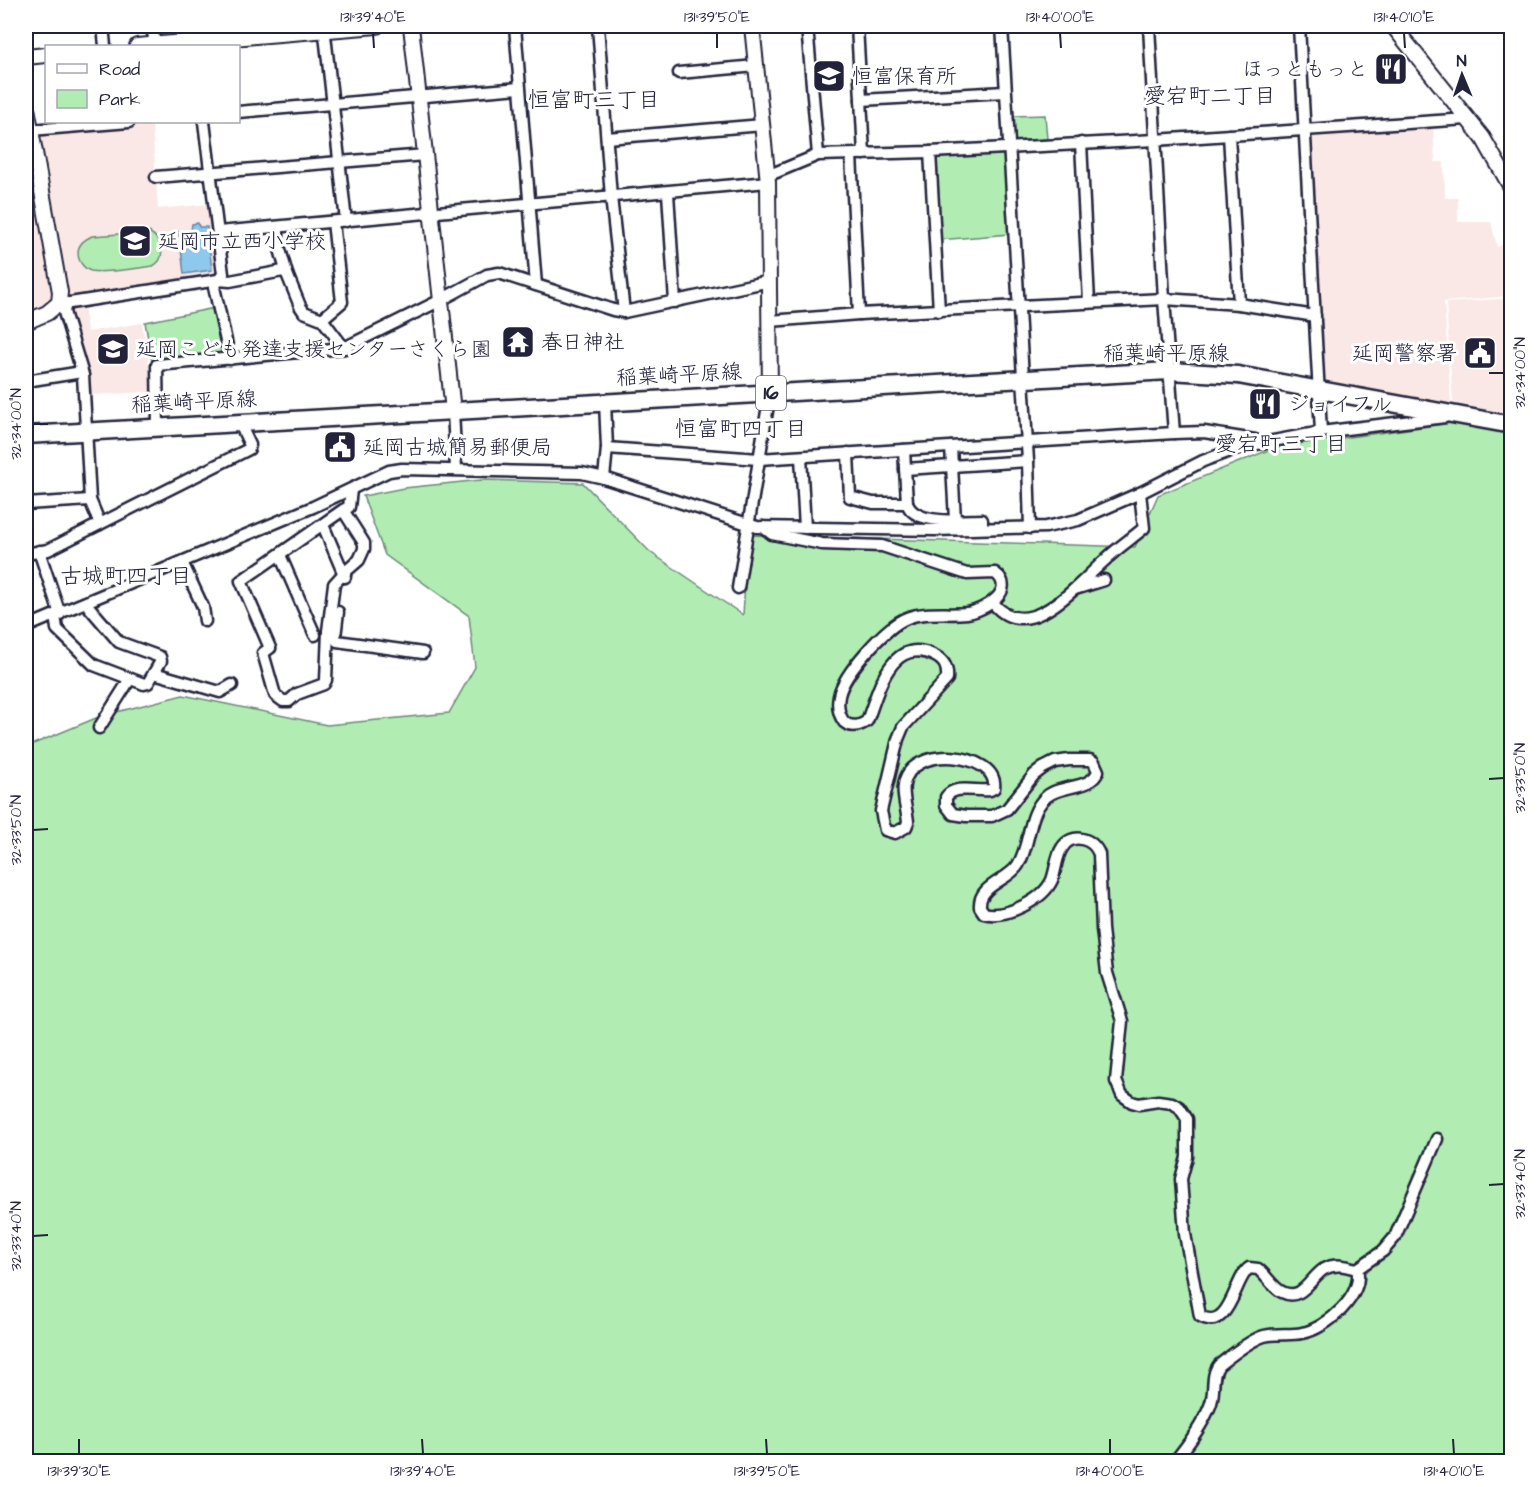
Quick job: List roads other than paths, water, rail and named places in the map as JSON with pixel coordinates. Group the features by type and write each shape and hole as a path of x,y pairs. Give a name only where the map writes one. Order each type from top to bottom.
{"main road":[{"name":"稲葉崎平原線","path":"26,435 1169,371 1238,375 1512,425"}],"street":[{"path":"103,26 105,45"},
{"path":"152,26 155,45 193,44 325,28 377,26"},
{"path":"191,26 193,44"},
{"path":"411,26 453,411 456,469"},
{"path":"515,26 536,285"},
{"path":"598,26 611,197 624,312"},
{"path":"738,588 770,393 768,179 752,26"},
{"path":"807,26 818,155"},
{"path":"857,26 864,154"},
{"path":"1002,26 1030,528"},
{"path":"1149,26 1174,434"},
{"path":"1299,26 1321,432"},
{"path":"1393,26 1483,138 1512,189"},
{"path":"325,28 346,221"},
{"path":"26,57 45,55"},
{"path":"679,73 756,66"},
{"path":"240,112 519,87"},
{"path":"861,100 1005,92"},
{"path":"26,102 64,312 82,372 90,500 100,524"},
{"path":"218,232 668,193 768,179 818,155 930,152 1155,140 1467,119"},
{"path":"31,130 117,123"},
{"path":"204,123 223,274 214,287 230,359"},
{"path":"607,138 763,125"},
{"path":"1229,135 1239,304"},
{"path":"1081,143 1089,302"},
{"path":"930,152 939,310"},
{"path":"156,177 425,155"},
{"path":"851,155 859,314"},
{"path":"668,193 675,302"},
{"path":"322,319 342,302 333,222"},
{"path":"278,227 278,242 287,274 300,306 304,312 322,319 344,348"},
{"path":"26,322 63,303 218,280 230,281 283,272 287,274"},
{"path":"158,427 157,365 344,348 487,275 499,273 624,312 770,282"},
{"path":"770,321 859,314 1164,299 1239,304 1315,316"},
{"path":"26,381 82,372"},
{"path":"604,478 607,448 606,402"},
{"path":"26,627 395,470 456,469 582,473 604,478 748,525 763,527 935,530 1030,528 1064,525 1140,493 1203,461 1241,447 1321,432 1457,416"},
{"path":"26,554 48,550 249,449 250,445 239,422"},
{"path":"607,448 759,459 1174,434 1213,433 1267,441"},
{"path":"951,447 955,520"},
{"path":"904,450 908,507 929,520 982,520 982,528"},
{"path":"848,453 850,497 873,502 907,503"},
{"path":"801,457 806,528"},
{"path":"905,469 1028,462"},
{"path":"343,510 364,543 364,549 359,560 334,584 328,631 326,680 324,684 297,694 289,701 283,701 275,695 263,653 270,648 241,580 280,555 343,510 349,507 351,490"},
{"path":"993,603 1006,615 1030,616 1053,607 1109,555 1144,528 1140,493"},
{"path":"26,504 90,500"},
{"path":"323,525 345,578 340,587 335,637 337,641 423,653"},
{"path":"763,527 772,534 822,544 882,546 967,574 995,573 999,576 1003,586 998,598 984,608 970,613 907,618 896,624 870,647 857,663 839,694 839,711 844,723 855,726 867,721 883,676 891,663 906,654 921,652 939,658 946,665 947,679 903,727 898,739 881,812 885,830 895,833 906,827 908,822 904,786 906,777 916,764 925,760 942,757 957,758 979,764 993,774 994,788 990,790 956,789 946,797 948,809 953,814 966,816 992,816 1007,809 1034,775 1055,762 1084,759 1094,762 1098,771 1095,778 1052,792 1045,798 1034,816 1018,865 1011,873 988,888 982,895 980,907 984,913 998,914 1029,904 1046,891 1052,880 1061,849 1065,844 1080,838 1093,843 1097,848 1107,973 1122,1021 1116,1081 1122,1095 1132,1102 1139,1104 1158,1101 1172,1103 1179,1107 1187,1119 1187,1158 1181,1179 1185,1234 1200,1316 1215,1318 1228,1308 1243,1275 1249,1268 1258,1269 1275,1288 1291,1294 1302,1291 1326,1268 1338,1265 1357,1269 1383,1251 1395,1237 1437,1139"},
{"path":"39,551 58,614 57,629 94,665 144,684 148,683 161,661 160,657 120,642 87,602"},
{"path":"280,555 315,635"},
{"path":"182,562 202,607 205,621"},
{"path":"1072,590 1104,580"},
{"path":"154,673 220,692 232,685"},
{"path":"99,728 130,679"},
{"path":"1174,1461 1190,1443 1210,1406 1215,1392 1214,1371 1219,1365 1263,1336 1304,1333 1323,1325 1350,1298 1358,1281 1357,1269"}],"water":[{"path":"198,223 199,227 207,227 212,270 184,274 179,232 191,231 192,224"}],"place":[{"name":"ほっともっと","path":"1391,69"},
{"name":"恒富保育所","path":"829,76"},
{"name":"延岡市立西小学校","path":"135,241"},
{"name":"春日神社","path":"518,342"},
{"name":"延岡こども発達支援センターさくら園","path":"113,349"},
{"name":"延岡警察署","path":"1480,353"},
{"name":"ジョイフル","path":"1265,404"},
{"name":"延岡古城簡易郵便局","path":"340,447"}],"district":[{"name":"愛宕町二丁目","path":"1210,96"},
{"name":"恒富町三丁目","path":"594,100"},
{"name":"恒富町四丁目","path":"741,429"},
{"name":"愛宕町三丁目","path":"1281,444"},
{"name":"古城町四丁目","path":"126,576"}]}
